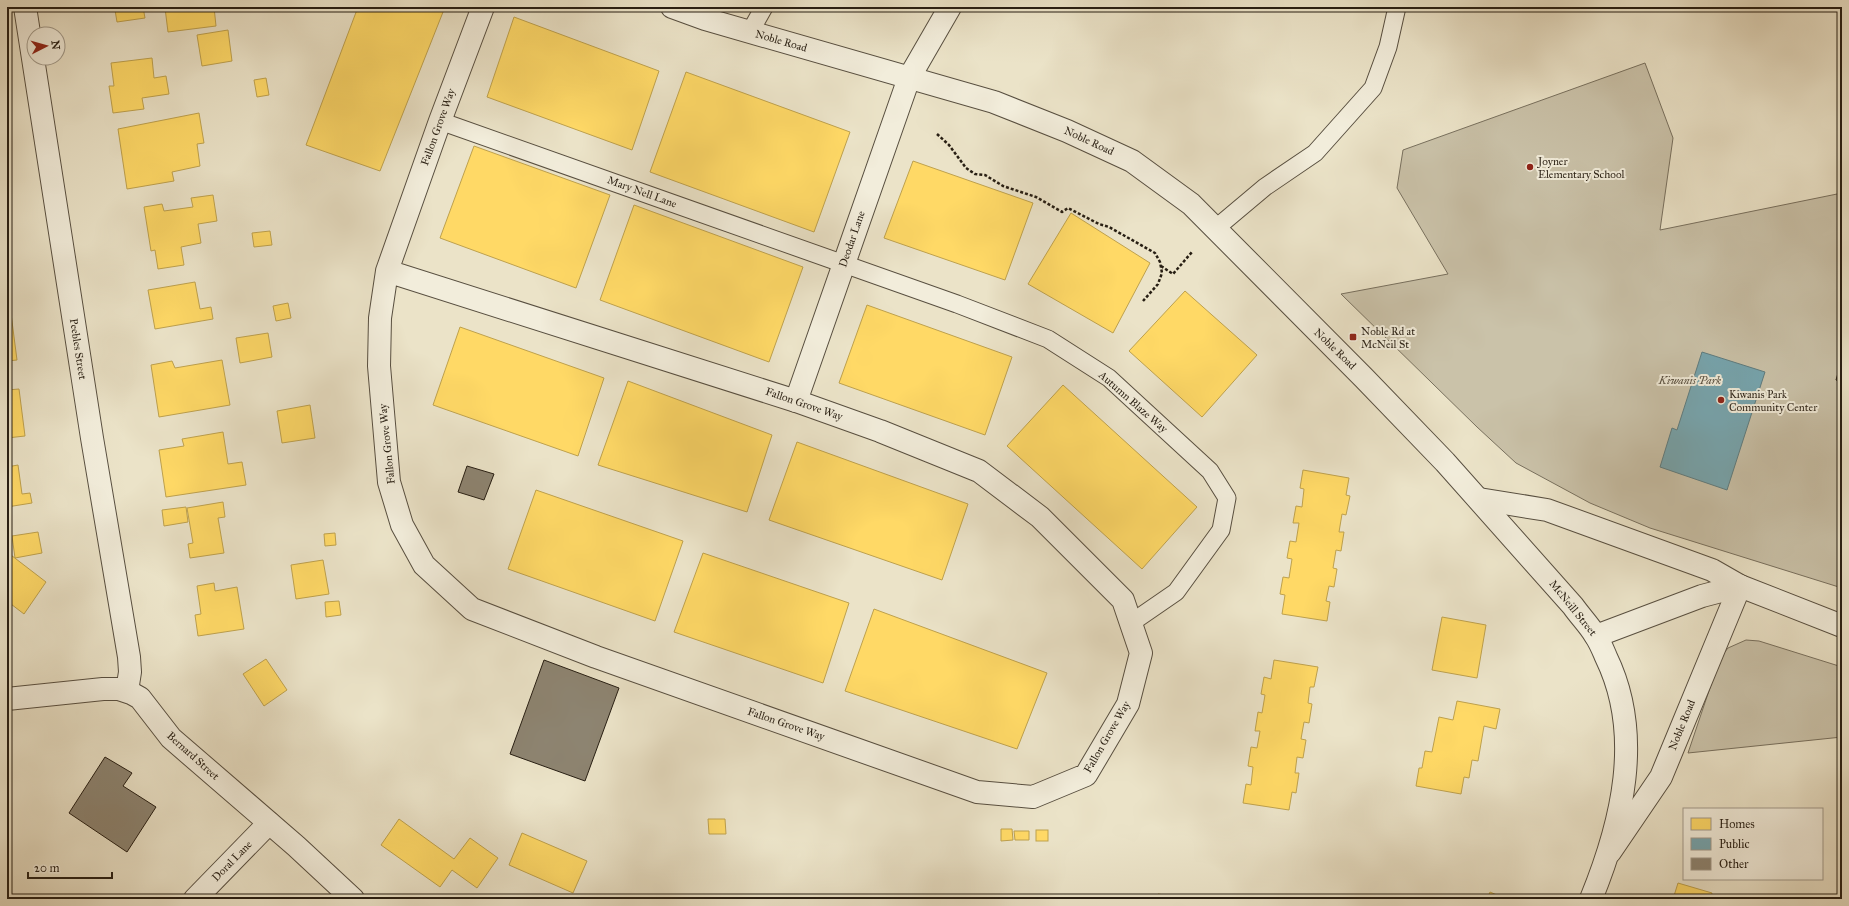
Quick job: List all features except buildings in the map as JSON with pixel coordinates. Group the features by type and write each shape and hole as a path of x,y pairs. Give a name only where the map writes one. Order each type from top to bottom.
{"street":[{"name":"Peebles Street","path":"25,7 92,438 129,657 130,672 127,692"},
{"name":"Fallon Grove Way","path":"387,271 796,401 880,430 978,471 1040,517 1123,600 1141,652 1128,704 1086,775 1033,797 977,792 596,657 472,609 424,565 402,525 389,482 379,366 380,318 387,271 440,121 483,7"},
{"name":"Noble Road","path":"672,7 705,19 994,102 1067,131 1132,161 1191,204 1415,429"},
{"name":"Deodar Lane","path":"796,401 909,78 950,7"},
{"name":"McNeill Street","path":"1415,429 1573,606 1596,636 1618,685 1626,724 1622,800 1608,854 1591,899"},
{"path":"1479,499 1547,510 1712,570 1740,586 1842,626"},
{"name":"Noble Road","path":"1608,854 1660,777 1740,586"},
{"path":"1596,636 1702,596 1740,586"},
{"name":"Bernard Street","path":"7,699 119,688 140,698 171,738 269,823 353,899"},
{"name":"Doral Lane","path":"195,899 269,823"}],"lane":[{"path":"750,32 764,7"},
{"path":"1215,229 1265,187 1315,153 1373,88 1388,47 1397,7"},
{"name":"Mary Nell Lane","path":"440,121 843,264"},
{"name":"Autumn Blaze Way","path":"843,264 957,304 1048,339 1109,378 1210,471 1227,498 1221,530 1176,592 1130,623"}],"path":[{"path":"937,134 950,145 966,168 974,174 985,175 1002,186 1036,197 1062,212 1068,208 1099,224 1110,227 1155,253 1161,266 1162,273 1158,284 1143,301"},
{"path":"1161,266 1174,274 1192,252"}],"green space":[{"name":"Kiwanis Park","path":"1645,63 1673,138 1660,230 1842,193 1842,588 1650,528 1590,503 1516,463 1341,294 1448,274 1397,188 1403,150"},
{"path":"1746,640 1759,641 1842,667 1842,737 1688,753 1720,658 1728,648"}],"place":[{"name":"Joyner Elementary School","path":"1530,167"},
{"name":"Noble Rd at McNeil St","path":"1353,337"},
{"name":"Kiwanis Park Community Center","path":"1721,400"}]}
